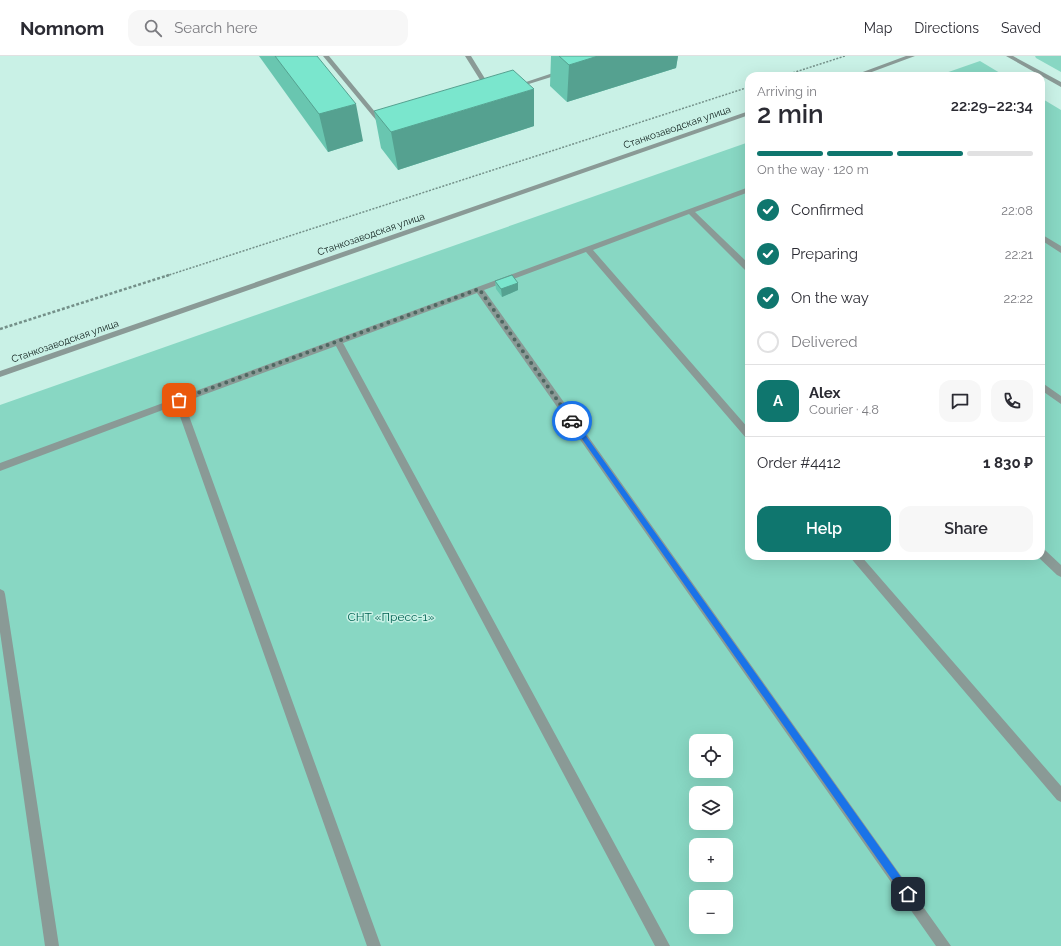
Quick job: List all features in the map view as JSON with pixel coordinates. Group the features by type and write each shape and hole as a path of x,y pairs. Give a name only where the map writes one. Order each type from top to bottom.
{"street":[{"path":"326,56 390,134"},
{"path":"468,56 493,96 498,91"},
{"path":"866,72 912,56"},
{"path":"1009,56 1038,72"},
{"path":"506,89 572,70"},
{"path":"1045,76 1061,85"},
{"name":"Станкозаводская улица","path":"0,374 745,114"},
{"path":"0,467 745,190"},
{"path":"690,211 745,265"},
{"path":"1045,239 1061,250"},
{"path":"588,249 745,430"},
{"path":"479,289 944,946"},
{"path":"338,342 663,946"},
{"path":"1045,388 1061,401"},
{"path":"179,400 374,946"},
{"path":"1045,557 1061,572"},
{"path":"857,560 1061,796"},
{"path":"0,594 52,946"}],"path":[{"path":"795,72 845,56"},
{"path":"0,329 745,88"}],"green space":[{"path":"1035,56 1061,56 1061,72 1036,58"},
{"path":"980,61 998,72 948,72"},
{"name":"СНТ «Пресс-1»","path":"1045,100 1061,110 1061,946 0,946 0,405 745,143 745,560 1045,560"}],"building":[{"path":"275,56 317,56 356,104 319,114"},
{"path":"559,56 598,56 569,65"},
{"path":"513,70 534,89 391,132 374,111"},
{"path":"512,275 518,283 501,289 495,281"}],"way so far":[{"path":"179,400 479,289 572,421"}],"route":[{"path":"572,421 908,894"}]}
